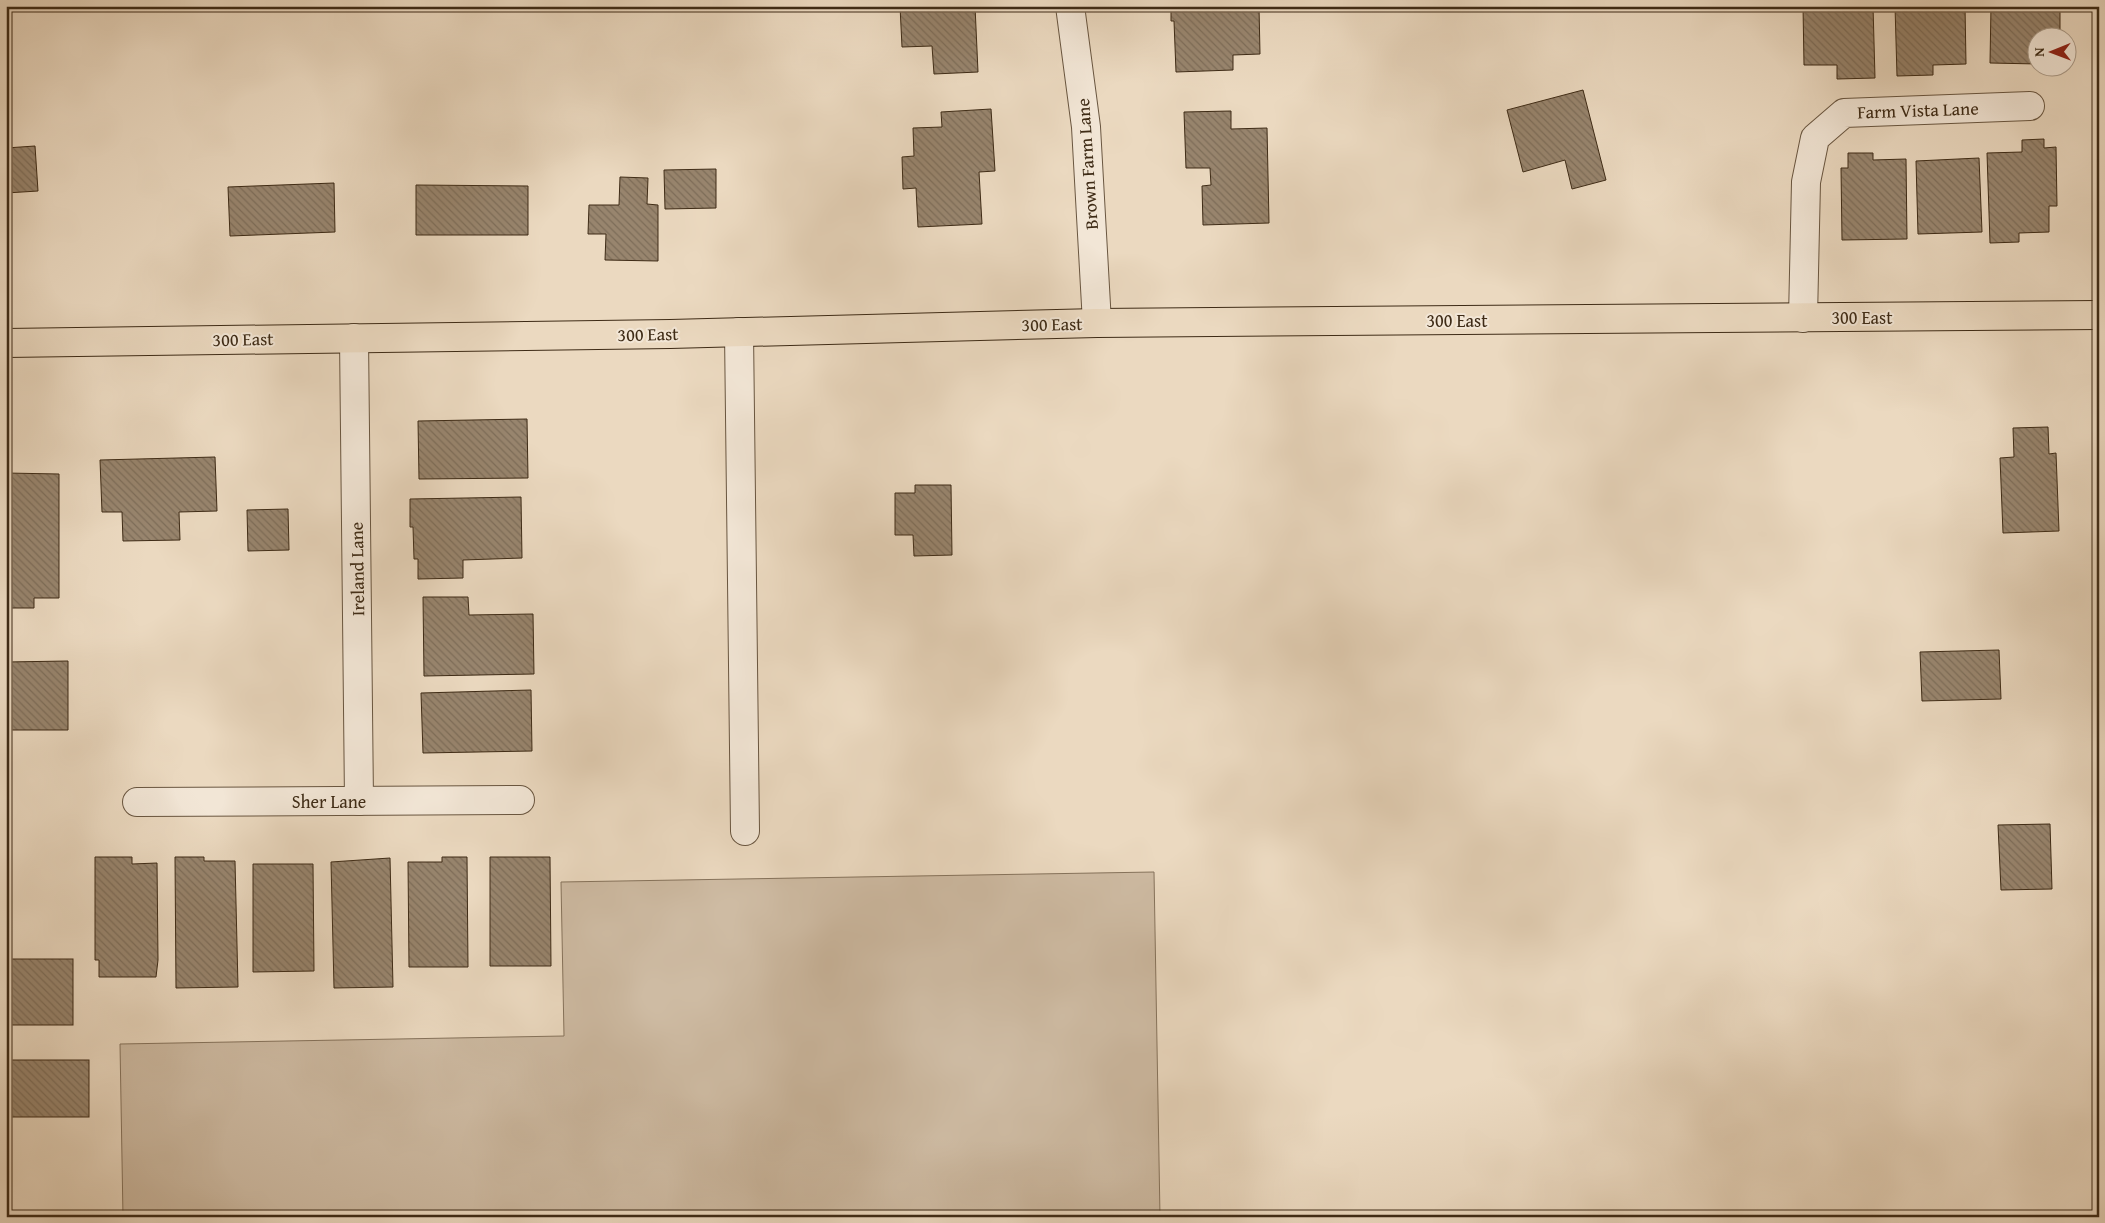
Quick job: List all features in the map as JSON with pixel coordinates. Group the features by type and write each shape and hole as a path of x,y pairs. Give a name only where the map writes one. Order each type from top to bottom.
{"main road":[{"name":"300 East","path":"6,343 739,332 1097,323 2099,315"}],"street":[{"name":"Brown Farm Lane","path":"1070,6 1086,127 1097,323"},
{"name":"Farm Vista Lane","path":"1803,318 1806,182 1816,138 1844,113 2030,106"},
{"path":"739,332 744,831"},
{"name":"Ireland Lane","path":"354,338 360,801"},
{"name":"Sher Lane","path":"137,802 520,800"}],"shaded area":[{"path":"1154,872 1160,1217 123,1217 120,1044 564,1036 561,882"}],"building":[{"path":"900,6 975,6 978,72 934,74 932,46 902,47"},
{"path":"1171,6 1281,6 1259,7 1260,54 1233,55 1233,70 1176,72 1174,21 1171,21"},
{"path":"1803,6 1873,6 1875,78 1837,79 1837,65 1804,65"},
{"path":"1895,6 1965,6 1966,64 1933,65 1933,75 1897,76"},
{"path":"1991,6 2060,6 2060,28 2028,28 2028,64 1990,63"},
{"path":"1583,90 1606,180 1572,189 1565,160 1523,172 1507,110"},
{"path":"991,109 995,171 979,172 982,224 918,227 916,188 903,189 902,157 914,156 913,128 942,127 941,112"},
{"path":"1231,111 1231,129 1267,128 1269,223 1203,225 1202,186 1211,185 1210,168 1186,168 1184,112"},
{"path":"2044,139 2044,148 2056,147 2057,206 2049,206 2049,232 2019,233 2019,242 1990,243 1987,153 2022,152 2022,140"},
{"path":"35,146 38,191 6,193 6,148"},
{"path":"1848,153 1873,153 1873,160 1906,159 1907,239 1842,240 1841,168 1848,168"},
{"path":"1979,158 1982,232 1918,234 1916,161"},
{"path":"716,169 716,208 665,209 664,170"},
{"path":"620,177 648,178 647,204 658,205 658,261 605,260 606,234 588,234 589,205 619,205"},
{"path":"334,183 335,232 230,236 228,187"},
{"path":"416,185 528,186 528,235 416,235"},
{"path":"527,419 528,478 419,479 418,421"},
{"path":"2048,427 2049,454 2056,453 2059,531 2003,533 2000,458 2014,457 2013,428"},
{"path":"215,457 217,511 179,512 180,540 123,541 122,512 102,512 100,460"},
{"path":"6,473 59,474 59,598 34,598 34,608 6,608"},
{"path":"915,485 951,485 952,555 914,556 913,535 895,535 895,493 915,493"},
{"path":"521,497 522,558 463,560 463,578 418,579 418,559 414,559 413,527 410,527 410,499"},
{"path":"288,509 289,550 248,551 247,510"},
{"path":"423,597 468,597 469,615 533,614 534,674 424,676"},
{"path":"1999,650 2001,699 1922,701 1920,652"},
{"path":"68,661 68,730 6,730 6,662"},
{"path":"531,690 532,751 423,753 421,693"},
{"path":"2050,824 2052,889 2001,890 1998,825"},
{"path":"95,857 132,857 132,864 157,863 158,960 156,977 99,977 99,960 95,960"},
{"path":"175,857 204,857 204,861 235,861 238,987 176,988"},
{"path":"442,857 467,857 468,967 409,967 408,862 442,862"},
{"path":"490,857 550,857 551,966 490,966"},
{"path":"390,858 393,987 334,988 331,862"},
{"path":"253,864 313,864 314,971 253,972"},
{"path":"9,959 73,959 73,1025 9,1025"},
{"path":"6,1060 89,1060 89,1117 6,1117"}]}
